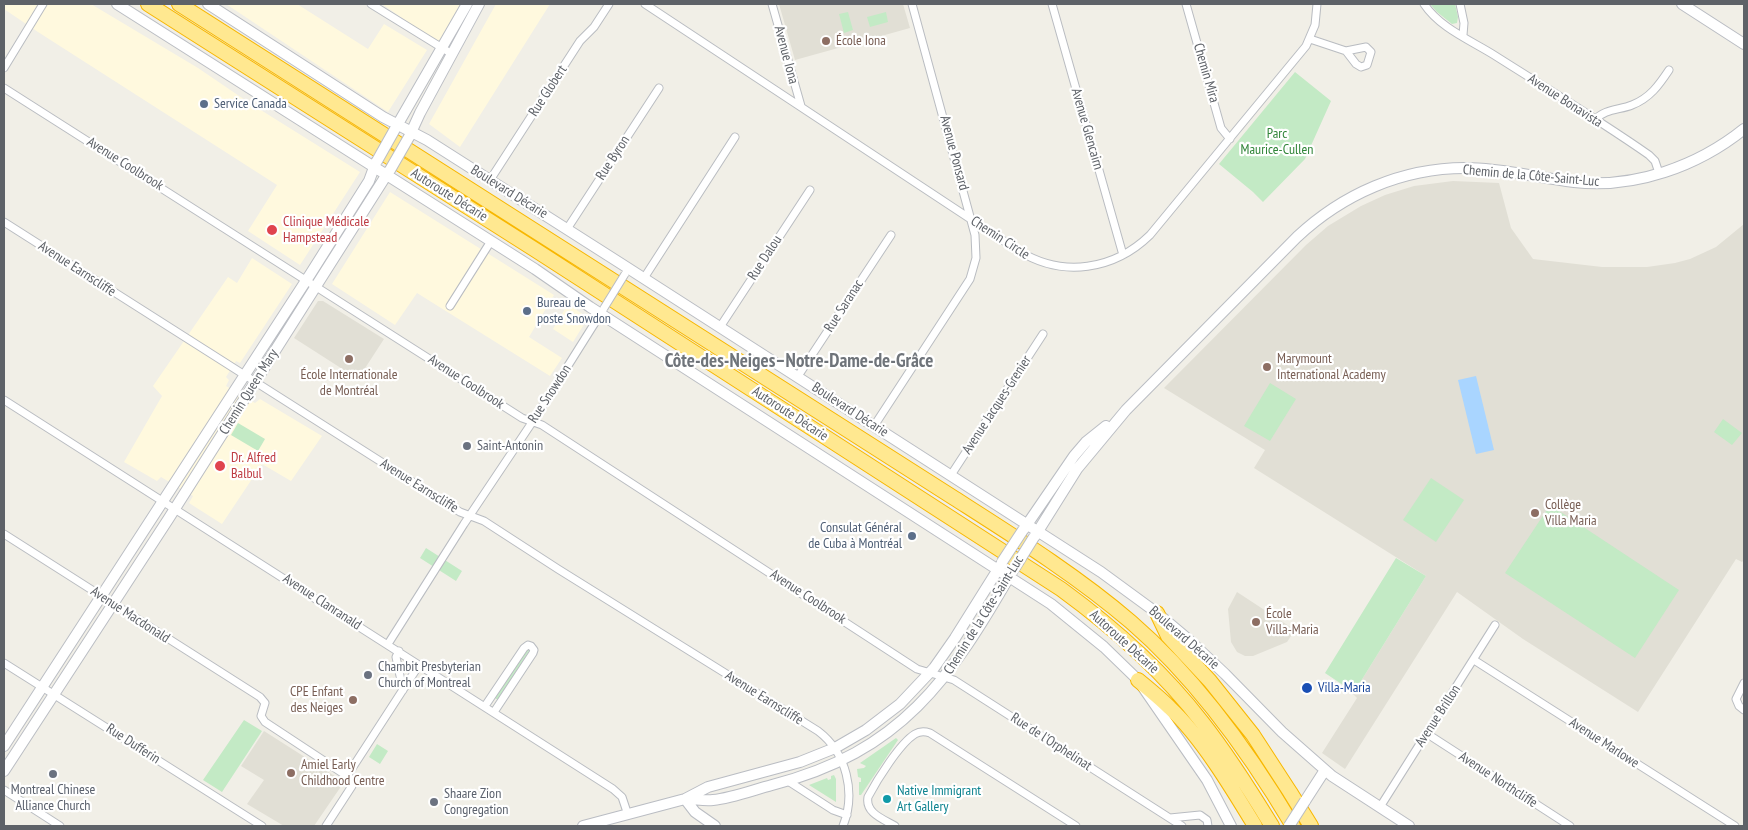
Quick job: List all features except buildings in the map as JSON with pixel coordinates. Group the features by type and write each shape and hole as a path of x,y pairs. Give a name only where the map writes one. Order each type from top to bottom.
{"highway":[{"name":"Autoroute Décarie","path":"148,4 570,272 1061,589 1134,648 1182,699 1226,755 1272,826"},
{"name":"Autoroute Décarie","path":"179,4 946,492 1081,582 1133,624 1165,655 1217,713 1253,762 1294,826"},
{"path":"1157,613 1168,636 1210,681 1257,741 1311,826"},
{"path":"1138,680 1171,708 1190,731 1218,769 1255,826"}],"main road":[{"path":"117,4 376,165 491,241 1012,572 1115,656 1138,680 1207,780 1230,826"},
{"name":"Boulevard Décarie","path":"208,4 396,127 490,180 567,229 627,271 644,278 951,475 1025,527 1101,572 1157,613 1209,658 1282,732 1325,770 1408,826"},
{"name":"Chemin Queen Mary","path":"4,746 245,376 369,181 396,127 467,4"},
{"name":"Chemin Queen Mary","path":"4,770 175,508 388,173 479,4"},
{"path":"1682,4 1744,44"},
{"name":"Chemin de la Côte-Saint-Luc","path":"685,799 712,800 788,781 815,772 842,761 882,738 899,724 924,701 945,677 963,652 1077,469 1126,410 1302,232 1326,212 1370,188 1410,175 1455,168 1488,170 1588,183 1625,181 1686,164 1706,155 1744,129"},
{"name":"Chemin de la Côte-Saint-Luc","path":"583,826 685,799 708,787 788,766 835,748 866,730 890,712 929,674 955,638 1025,527 1082,446 1126,410"},
{"path":"1289,826 1325,770"},
{"path":"685,799 695,812 715,826"}],"street":[{"path":"4,68 43,4"},
{"path":"371,4 452,54"},
{"name":"Rue Globert","path":"490,180 580,40 594,27 609,4"},
{"name":"Chemin Circle","path":"645,4 1027,256 1052,266 1070,268 1086,267 1123,255 1136,248 1150,234 1297,59 1310,39 1315,25 1317,4"},
{"name":"Avenue Iona","path":"772,4 801,106"},
{"name":"Avenue Ponsard","path":"874,426 970,279 974,270 977,252 971,219 912,4"},
{"name":"Avenue Glencairn","path":"1052,4 1123,255"},
{"name":"Chemin Mira","path":"1186,4 1221,128 1230,139"},
{"name":"Avenue Bonavista","path":"1424,4 1441,23 1463,35 1651,157 1659,173"},
{"path":"1460,4 1464,24 1463,35"},
{"path":"1310,39 1346,51"},
{"path":"1595,120 1605,112 1630,106 1643,100 1657,88 1670,70"},
{"name":"Avenue Coolbrook","path":"4,88 522,418 542,425 916,668 929,674"},
{"name":"Rue Byron","path":"567,229 659,88"},
{"path":"644,278 735,136"},
{"name":"Rue Dalou","path":"720,327 810,190"},
{"name":"Avenue Earnscliffe","path":"4,222 460,512 484,521 818,731 835,748 842,761 848,784 846,815 843,826"},
{"name":"Rue Saranac","path":"798,376 891,235"},
{"path":"450,306 491,241"},
{"name":"Rue Snowdon","path":"388,644 627,271"},
{"name":"Avenue Jacques-Grenier","path":"951,475 1043,334"},
{"name":"Avenue Clanranald","path":"4,400 613,789 622,797 628,814"},
{"name":"Avenue Macdonald","path":"4,534 256,696 264,702 261,716 265,722 347,776"},
{"name":"Avenue Brillon","path":"1380,807 1495,625"},
{"path":"485,706 524,648 528,645 531,646 534,650 533,653 494,712"},
{"path":"398,651 396,657 403,690"},
{"name":"Avenue Marlowe","path":"1474,660 1735,826"},
{"name":"Rue Dufferin","path":"4,663 262,826"},
{"path":"326,826 352,786 351,780 347,776 419,664"},
{"name":"Rue de l'Orphelinat","path":"929,674 954,680 1182,826"},
{"path":"1744,683 1736,699 1739,706 1744,710"},
{"path":"895,826 873,813 868,805 868,800 870,793 899,750 911,737 919,732 930,733 1076,826"},
{"name":"Avenue Northcliffe","path":"1426,733 1570,826"},
{"path":"788,781 833,810 846,815"},
{"path":"4,790 60,826"},
{"path":"1170,818 1200,815 1207,820 1208,826"}],"shaded area":[{"path":"4,4 91,4 198,68 248,102 360,172 300,265 248,231 277,185 38,32 4,9"},
{"path":"226,4 297,4 368,49 384,24 427,50 388,112"},
{"path":"382,4 461,4 438,43"},
{"path":"496,4 550,4 460,147 429,124"},
{"name":"École Iona","path":"779,4 903,4 910,28 795,60"},
{"name":"Collège Villa Maria","path":"1453,181 1499,183 1511,228 1533,259 1602,267 1647,267 1675,263 1690,259 1716,247 1744,224 1744,560 1742,562 1736,559 1638,712 1523,639 1457,592 1345,769 1322,753 1357,698 1353,694 1426,576 1254,468 1265,450 1164,388 1306,245 1328,226 1361,206 1385,195 1414,186"},
{"path":"390,192 554,295 529,337 562,358 550,376 417,293 395,325 332,284"},
{"path":"252,258 292,284 240,363 236,361 226,377 229,380 226,386 255,403 260,399 322,436 291,481 262,464 222,524 189,503 193,496 161,477 157,481 124,462 162,396 153,386 228,277 237,283"},
{"name":"École Internationale de Montréal","path":"318,301 323,301 384,339 358,379 294,338"},
{"path":"568,304 588,318 573,342 553,329"},
{"name":"École Villa-Maria","path":"1237,592 1295,630 1287,642 1253,656 1245,656 1237,652 1231,642 1228,609"},
{"name":"Amiel Early Childhood Centre","path":"264,731 344,782 314,826 284,826 247,804 264,780 241,766"}],"green space":[{"path":"1430,4 1455,4 1458,17 1457,23 1452,24"},
{"path":"848,12 853,30 844,33 839,14"},
{"path":"886,12 888,22 870,27 867,17"},
{"name":"Parc Maurice-Cullen","path":"1295,72 1331,101 1305,159 1263,202 1219,164"},
{"path":"1270,383 1296,399 1270,441 1244,426"},
{"path":"1723,419 1742,433 1732,445 1714,432"},
{"path":"238,423 265,439 258,451 231,435"},
{"path":"1431,478 1464,500 1436,542 1403,520"},
{"path":"1550,505 1679,590 1635,658 1505,573"},
{"path":"426,548 462,571 456,581 420,558"},
{"path":"1396,558 1426,576 1353,694 1325,673"},
{"path":"526,648 529,648 529,651 499,699 496,699 495,697"},
{"path":"244,720 262,731 222,792 203,780"},
{"path":"896,738 898,740 861,795 859,795 859,782 861,782 861,778 858,777 857,769 866,766 860,763"},
{"path":"377,744 388,751 380,764 369,757"},
{"path":"834,775 836,779 836,802 809,785 827,778 828,780 831,779 831,776"}],"water":[{"path":"1476,376 1494,450 1476,454 1458,380"}],"place":[{"name":"École Iona","path":"826,41"},
{"name":"Service Canada","path":"204,104"},
{"name":"Clinique Médicale Hampstead","path":"272,230"},
{"name":"Bureau de poste Snowdon","path":"527,311"},
{"name":"École Internationale de Montréal","path":"349,359"},
{"name":"Marymount International Academy","path":"1267,367"},
{"name":"Saint-Antonin","path":"467,446"},
{"name":"Dr. Alfred Balbul","path":"220,466"},
{"name":"Collège Villa Maria","path":"1535,513"},
{"name":"Consulat Général de Cuba à Montréal","path":"912,536"},
{"name":"École Villa-Maria","path":"1256,622"},
{"name":"Chambit Presbyterian Church of Montreal","path":"368,675"},
{"name":"Villa-Maria","path":"1307,688"},
{"name":"CPE Enfant des Neiges","path":"353,700"},
{"name":"Amiel Early Childhood Centre","path":"291,773"},
{"name":"Montreal Chinese Alliance Church","path":"53,774"},
{"name":"Native Immigrant Art Gallery","path":"887,799"},
{"name":"Shaare Zion Congregation","path":"434,802"}],"district":[{"name":"Côte-des-Neiges–Notre-Dame-de-Grâce","path":"799,362"}]}
